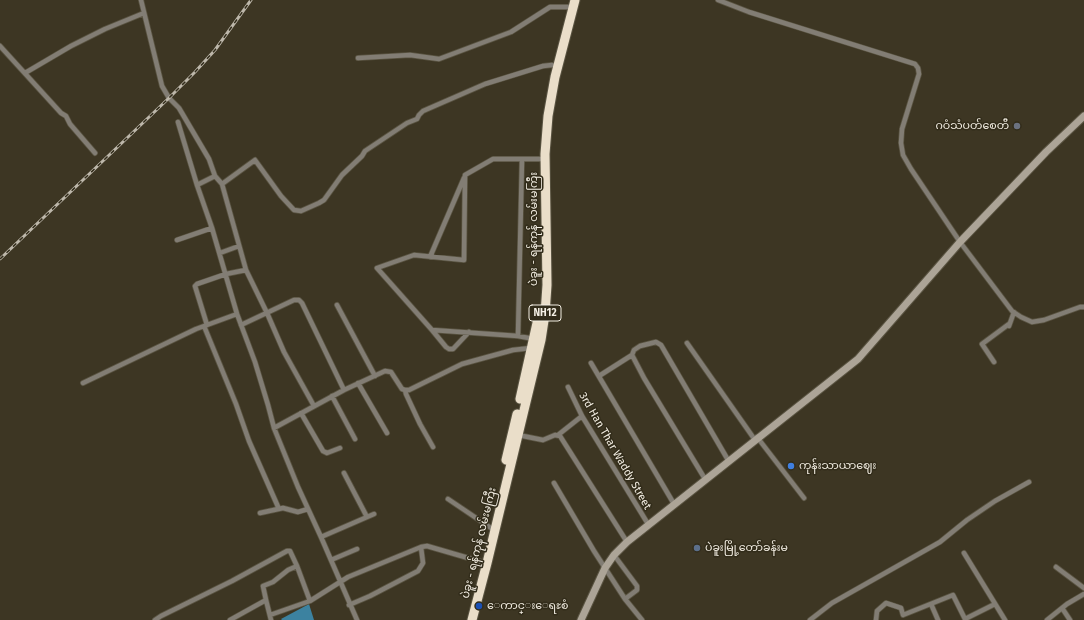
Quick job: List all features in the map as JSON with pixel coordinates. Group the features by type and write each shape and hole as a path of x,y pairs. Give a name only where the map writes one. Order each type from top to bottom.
{"highway":[{"name":"ပဲခူး - ရန်ကုန် လမ်းမကြီး","path":"472,620 487,563 535,345 545,314 547,285 543,116 552,65 572,3"},
{"name":"ပဲခူး - ရန်ကုန် လမ်းမကြီး","path":"543,159 548,116 555,77 572,3"},
{"name":"ပဲခူး - ရန်ကုန် လမ်းမကြီး","path":"467,620 515,435"}],"street":[{"path":"141,0 162,86 169,98 179,108 209,159 215,176 222,184 246,270 284,352 314,406"},
{"path":"718,0 749,12 915,64 918,68 919,74 902,129 901,143 903,155 910,169 960,242 1014,312 1021,317 1032,322 1044,320 1080,307 1084,307"},
{"path":"358,58 410,55 439,59 511,32 550,7 572,3"},
{"path":"25,73 71,46 144,12"},
{"path":"0,46 61,113 66,116 70,124 95,153"},
{"path":"222,184 255,160 281,196 294,210 301,211 319,203 327,197 342,175 362,156 365,151 407,123 417,119 419,114 423,111 485,84 543,66 552,65"},
{"path":"581,620 605,568 614,555 648,524 858,358 960,242 1046,152 1084,116"},
{"path":"178,122 220,253 237,314 262,383 274,428 356,620"},
{"path":"430,257 466,175 493,159 543,159"},
{"path":"518,336 522,159"},
{"path":"466,175 464,260 414,255 377,268 446,347 453,349 469,332"},
{"path":"197,185 215,176"},
{"path":"177,240 212,228"},
{"path":"220,253 239,246"},
{"path":"246,270 226,274 195,286 206,325 249,441 279,509"},
{"path":"241,324 294,300 299,300 302,303 344,390"},
{"path":"337,305 375,376"},
{"path":"994,362 982,344 1009,325 1014,312"},
{"path":"83,383 206,325 237,314"},
{"path":"432,330 518,336 535,345"},
{"path":"599,376 632,355 634,350 640,346 656,342 661,345 728,460"},
{"path":"687,343 756,439 804,498"},
{"path":"405,390 409,390 462,364 535,345"},
{"path":"632,355 705,479"},
{"path":"591,363 674,504"},
{"path":"274,428 332,396 385,371 391,372 405,390 432,447"},
{"path":"358,383 387,433"},
{"name":"3rd Han Thar Waddy Street","path":"568,387 582,416 648,524"},
{"path":"332,396 355,439"},
{"path":"301,413 323,450 327,453 340,448"},
{"path":"515,435 543,440 558,435 582,416"},
{"path":"558,435 627,542"},
{"path":"344,473 367,517"},
{"path":"810,620 832,603 940,542 994,501 1029,482"},
{"path":"554,483 594,551 625,599 642,620"},
{"path":"448,499 491,528"},
{"path":"260,513 279,509 289,509 298,512 308,509"},
{"path":"321,537 374,514"},
{"path":"297,566 288,570 273,582 263,586 271,618 310,601 348,577 421,547 427,546 482,562"},
{"path":"349,605 370,596 418,571 423,563 421,547"},
{"path":"331,560 357,548"},
{"path":"155,620 160,616 232,581 287,551 290,551 297,566 310,601"},
{"path":"964,553 1005,620"},
{"path":"614,555 637,586 636,590 625,599"},
{"path":"1056,567 1084,588"},
{"path":"1047,620 1084,594"},
{"path":"876,620 877,611 886,602 901,608 903,615 953,595 965,619 995,604"},
{"path":"230,620 266,600"},
{"path":"932,604 938,620"},
{"path":"1062,608 1070,620"}],"water":[{"path":"309,604 314,620 281,619"}],"railway":[{"path":"0,259 195,72 215,50 251,0"}],"place":[{"name":"ဂဝံသံပတ်စေတီ","path":"1017,126"},
{"name":"ကုန်းသာယာဈေး","path":"791,466"},
{"name":"ပဲခူးမြို့တော်ခန်းမ","path":"697,548"},
{"name":"ေကာင္းေရႊစံ","path":"479,606"}]}
